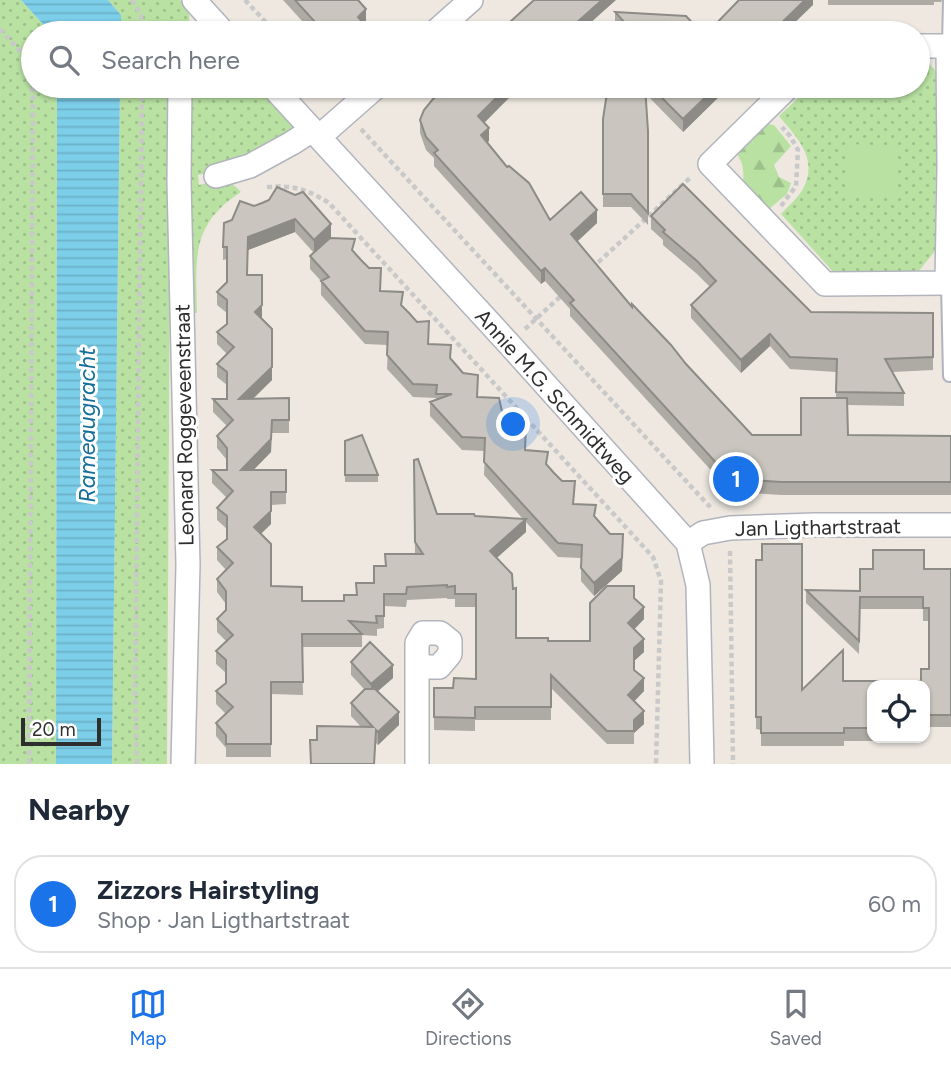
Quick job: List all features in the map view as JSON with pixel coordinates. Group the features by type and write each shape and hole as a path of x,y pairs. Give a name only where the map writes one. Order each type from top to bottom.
{"street":[{"path":"194,0 206,21"},
{"path":"447,21 471,0"},
{"path":"777,98 710,164 825,284 947,283 950,166 948,46 930,47"},
{"name":"Leonard Roggeveenstraat","path":"180,98 179,181 188,565 183,764"},
{"name":"Annie M.G. Schmidtweg","path":"283,98 688,543 698,585 702,764"},
{"path":"216,176 250,166 316,133 361,98"},
{"name":"Jan Ligthartstraat","path":"688,543 703,533 730,528 951,525"},
{"path":"417,764 418,667"}],"lane":[{"path":"948,46 949,0"},
{"path":"947,283 948,376"}],"path":[{"path":"132,0 141,15 141,21"},
{"path":"245,0 265,21"},
{"path":"0,29 21,53"},
{"path":"29,764 33,98"},
{"path":"137,764 135,689 142,98"},
{"path":"765,221 786,201 796,186 798,150 790,136 766,109"},
{"path":"586,273 695,173 710,164"},
{"path":"250,166 259,188 288,186 310,191 329,202 653,557 662,581 656,764"},
{"path":"509,344 566,291"}],"green space":[{"path":"0,0 21,0 40,21 21,21 21,98 57,98 56,764 0,764"},
{"path":"108,0 180,0 189,12 189,20 121,21 121,15"},
{"path":"930,64 937,72 935,251 918,272 837,276 781,214 803,189 809,168 804,149 779,116 798,98 930,98"},
{"path":"120,98 171,98 167,764 112,764"},
{"path":"190,98 269,98 298,130 275,147 198,175 199,185 226,182 241,192 224,204 204,231 197,260 197,313 190,313"},
{"path":"768,124 774,125 791,146 774,165 779,177 791,183 787,194 769,209 743,182 743,167 737,154"},
{"path":"848,144 897,146 896,196 845,194"}],"water":[{"path":"21,0 108,0 121,15 121,21 40,21"},
{"name":"Rameaugracht","path":"57,98 120,98 112,764 56,764"}],"building":[{"path":"295,0 358,0 366,9 358,17 362,21 314,21"},
{"path":"534,0 602,0 578,21 511,21"},
{"path":"739,0 805,0 783,21 719,21"},
{"path":"615,12 686,16 691,21 623,21"},
{"path":"496,98 478,116 489,128 481,135 507,167 529,183 550,220 581,192 597,210 571,234 632,307 632,304 752,435 801,435 801,398 847,398 848,435 951,436 951,482 781,482 737,479 723,463 719,466 570,303 574,300 545,268 541,271 434,153 438,150 426,137 420,120 433,99"},
{"path":"606,98 646,98 648,213 631,194 603,194 603,119"},
{"path":"662,98 705,98 683,119"},
{"path":"683,184 811,312 933,313 933,357 885,359 904,393 836,392 837,359 790,357 770,334 741,360 691,305 716,281 663,232 665,230 651,216"},
{"path":"277,187 295,195 303,192 331,224 314,240 295,219 248,237 247,275 262,275 262,305 255,312 272,329 272,367 239,399 289,398 289,420 272,420 271,439 241,470 286,470 286,492 271,492 271,511 254,527 271,544 271,586 302,587 302,601 344,601 344,595 357,595 356,583 374,583 374,566 386,566 385,554 423,554 415,542 414,460 418,459 437,514 526,519 490,551 512,574 513,589 516,588 516,638 590,641 590,603 607,586 634,586 634,598 644,607 628,623 644,639 634,648 634,670 644,678 628,695 644,711 634,720 634,731 607,731 551,675 551,707 475,707 475,718 434,717 434,688 453,688 454,678 476,679 476,594 455,594 455,586 447,585 407,587 406,594 384,594 384,616 376,616 377,623 349,621 362,634 302,634 303,682 271,682 271,744 226,744 226,735 216,723 233,707 216,691 226,683 226,660 216,651 233,635 217,619 226,610 226,591 217,579 233,563 217,547 227,539 227,516 217,508 233,491 212,470 227,470 227,448 217,436 233,420 213,399 227,399 227,372 217,364 234,347 217,332 227,324 227,300 217,292 227,282 227,247 223,247 224,223 232,220 240,201 254,206 262,203 269,200"},
{"path":"330,238 355,239 352,250 369,268 381,268 380,291 403,292 401,305 417,322 429,321 428,344 451,345 450,358 463,373 478,375 477,397 499,398 503,416 512,426 526,427 525,450 548,452 546,464 554,473 562,481 575,481 573,504 596,505 594,516 610,534 623,534 622,558 594,583 581,568 582,545 558,543 484,462 485,438 462,437 430,402 452,394 436,394 437,385 413,384 387,355 388,332 365,331 321,281 329,277 310,256"},
{"path":"362,435 378,475 345,475 345,441"},
{"path":"762,544 802,544 802,690 843,650 843,681 867,681 867,728 844,728 844,733 761,733 761,717 756,717 756,560 762,560"},
{"path":"873,550 924,550 924,569 951,569 951,715 930,715 930,680 921,680 921,669 929,669 929,608 923,608 923,597 860,597 859,641 806,590 860,591 860,569 873,569"},
{"path":"370,642 393,665 371,684 351,662"},
{"path":"365,689 375,689 399,712 378,732 376,730 374,764 311,764 310,740 317,740 317,726 373,727 351,703"}],"place":[{"name":"Zizzors Hairstyling","path":"736,479"}]}
